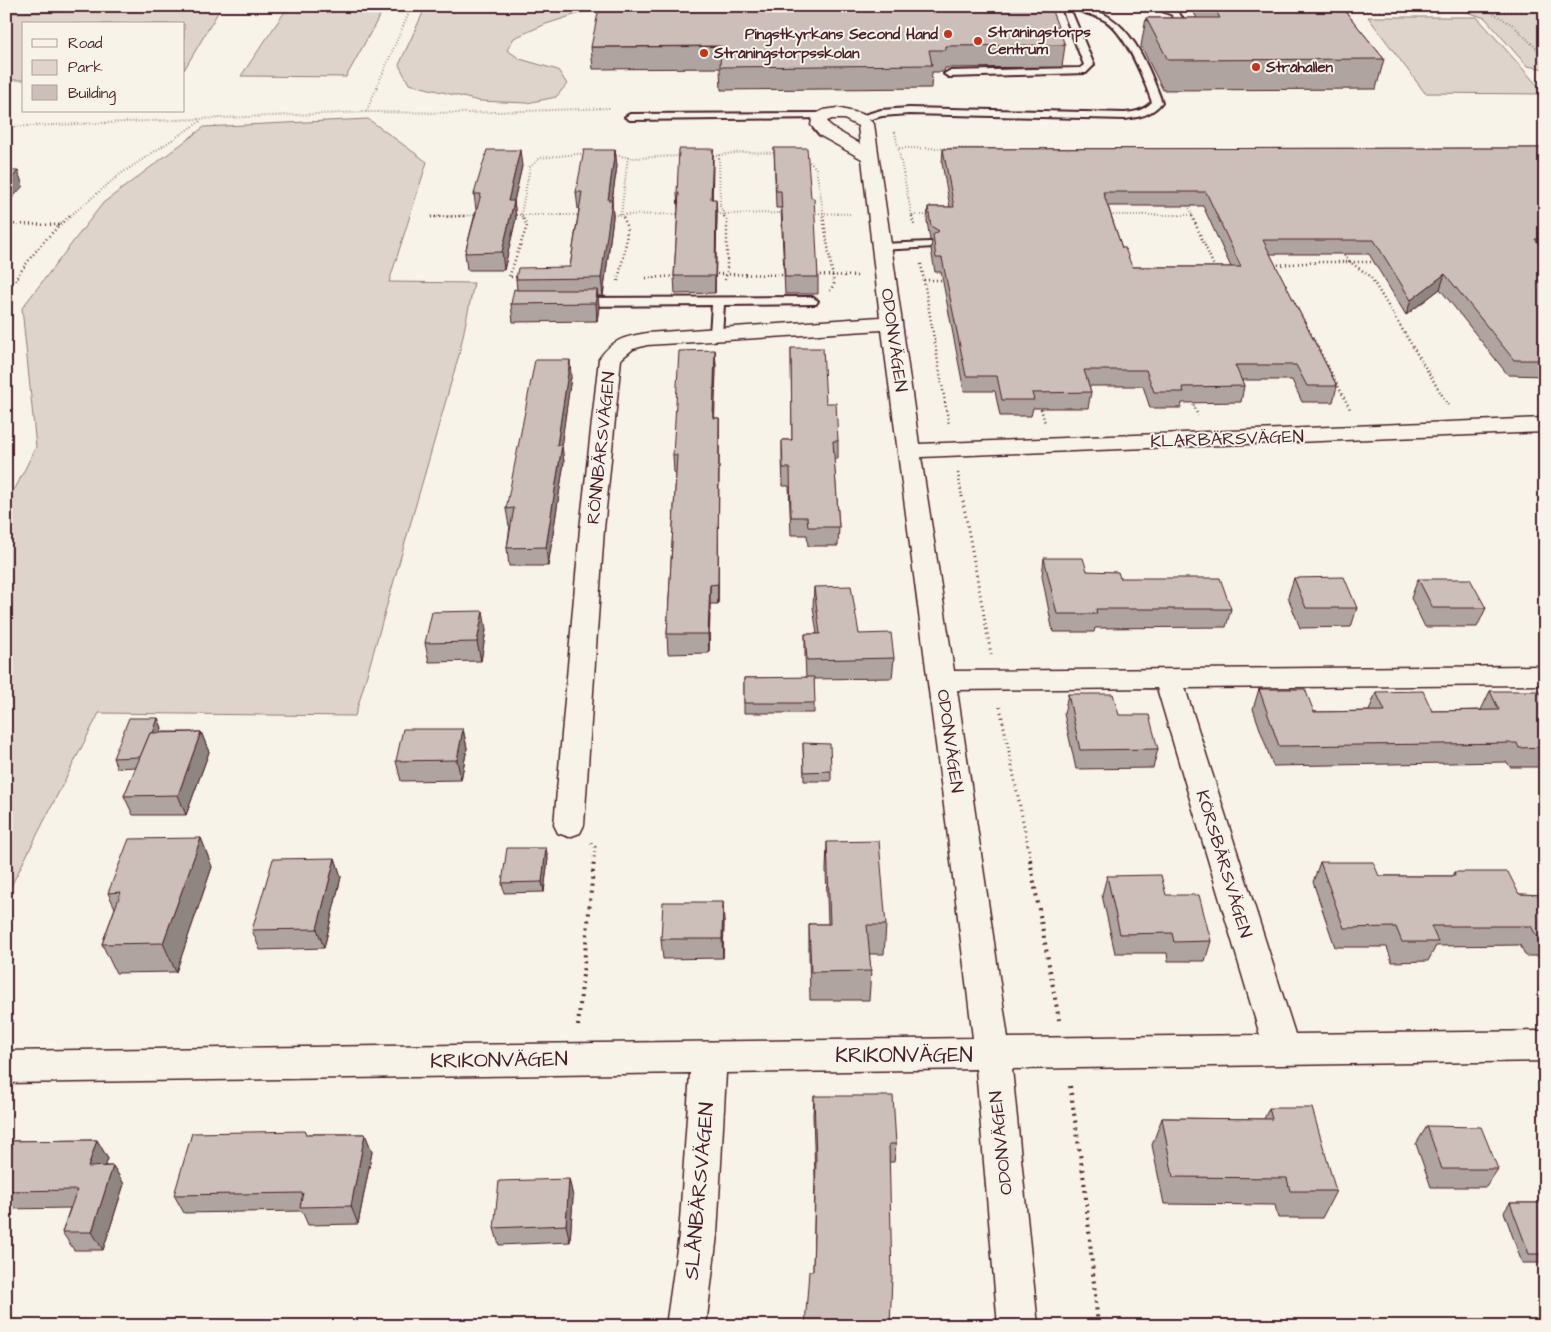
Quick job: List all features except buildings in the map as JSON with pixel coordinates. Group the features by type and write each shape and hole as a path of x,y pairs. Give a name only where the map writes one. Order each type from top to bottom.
{"street":[{"path":"860,119 845,114 823,116 820,119 819,125 825,131 870,158"},
{"name":"ODONVÄGEN","path":"860,119 866,124 891,323 942,681 992,1054 1018,1326"},
{"name":"RÖNNBÄRSVÄGEN","path":"569,825 591,539 610,359 617,348 631,341 891,323"},
{"name":"KLARBÄRSVÄGEN","path":"909,451 1545,425"},
{"path":"942,681 1545,675"},
{"name":"KÖRSBÄRSVÄGEN","path":"1168,679 1282,1049"},
{"path":"992,1054 1545,1046"},
{"name":"KRIKONVÄGEN","path":"6,1067 992,1054"},
{"name":"SLÅNBÄRSVÄGEN","path":"686,1326 698,1235 709,1057"}],"lane":[{"path":"949,74 1083,71 1089,65 1065,6"},
{"path":"860,119 890,112 958,111 1125,116 1143,114 1153,108 1157,102 1153,91 1134,53 1117,26 1104,17 1074,6"},
{"path":"1154,6 1175,13 1188,31"},
{"path":"630,117 823,116"},
{"path":"881,247 930,245"},
{"path":"567,302 812,301"},
{"path":"716,334 718,302"}],"path":[{"path":"366,112 412,6"},
{"path":"1481,6 1513,24 1545,57"},
{"path":"1340,11 1545,12"},
{"path":"6,128 366,112 466,113 614,108"},
{"path":"890,112 918,246 995,681 1041,914 1065,1053 1085,1188 1098,1326"},
{"path":"6,294 14,280 62,225 120,174 203,120"},
{"path":"899,148 1007,149"},
{"path":"529,277 509,277 527,226 521,214 530,167 540,158 593,152"},
{"path":"703,156 744,152 781,153"},
{"path":"610,155 628,157 683,156"},
{"path":"718,302 727,273 727,222 720,206 719,155"},
{"path":"798,156 808,159 816,168 833,276"},
{"path":"620,215 628,157"},
{"path":"1185,198 1216,271"},
{"path":"705,214 789,213"},
{"path":"806,213 877,214"},
{"path":"610,215 686,214"},
{"path":"431,217 481,215"},
{"path":"511,215 591,215"},
{"path":"615,302 626,231 626,220 620,215"},
{"path":"912,215 932,215"},
{"path":"1105,215 1192,215"},
{"path":"6,224 62,225"},
{"path":"1338,248 1350,262 1370,276 1463,429"},
{"path":"1265,266 1382,262"},
{"path":"1208,272 1223,270"},
{"path":"708,274 795,275"},
{"path":"814,275 885,277"},
{"path":"638,279 678,276"},
{"path":"924,280 952,280"},
{"path":"1303,318 1362,433"},
{"path":"1190,395 1207,440"},
{"path":"6,398 9,417 6,434"},
{"path":"1039,400 1051,446"},
{"path":"569,825 596,847 575,1058"}],"green space":[{"path":"426,6 602,6 546,24 514,38 507,50 520,59 558,70 567,84 556,97 527,103 479,101 409,84 399,65"},
{"path":"1426,6 1545,6 1545,69 1527,66 1485,18 1455,8"},
{"path":"288,7 384,8 346,77 241,76"},
{"path":"220,9 185,68 185,22 22,22 22,80 6,80 6,13"},
{"path":"1368,17 1477,17 1545,94 1425,93"},
{"path":"368,119 427,162 389,282 474,283 459,355 355,716 99,713 6,896 6,500 16,487 36,447 22,308 103,203 204,127"}],"place":[{"name":"Pingstkyrkans Second Hand","path":"948,34"},
{"name":"Stråningstorps Centrum","path":"978,41"},
{"name":"Stråningstorpsskolan","path":"704,53"},
{"name":"Stråhallen","path":"1256,67"}]}
